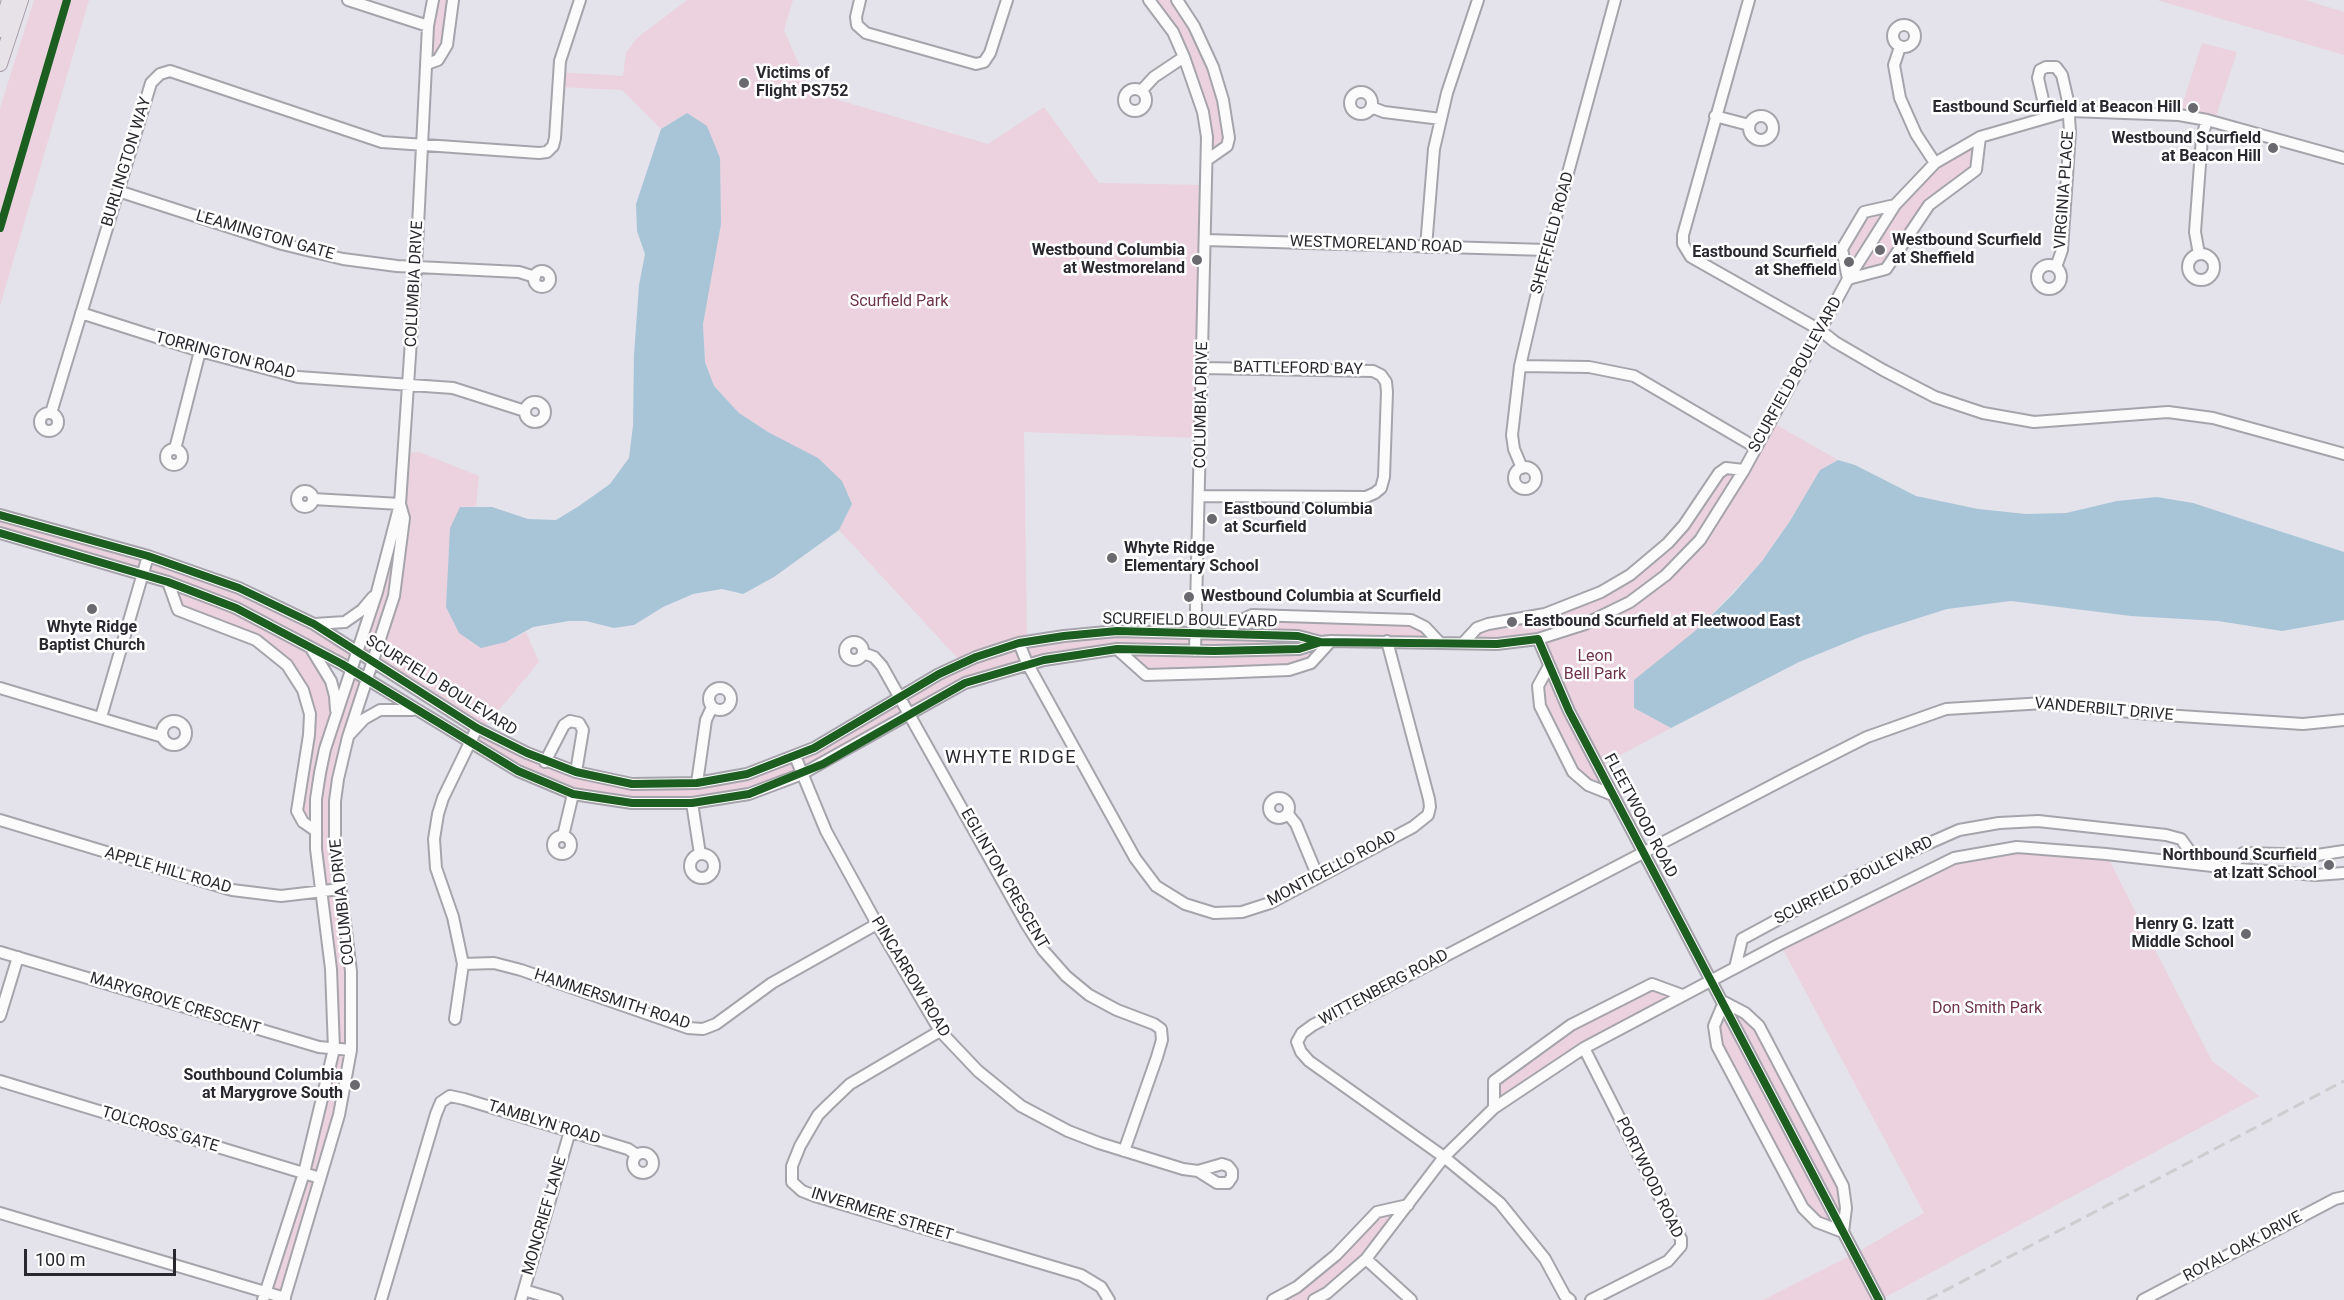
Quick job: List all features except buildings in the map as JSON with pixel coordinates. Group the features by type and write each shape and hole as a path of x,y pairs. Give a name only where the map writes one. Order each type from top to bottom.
{"main road":[{"path":"0,30 9,0"},
{"path":"0,64 21,0"}],"street":[{"path":"348,0 429,26"},
{"name":"COLUMBIA DRIVE","path":"264,1296 304,1173 334,1049 331,969 320,890 316,799 325,749 377,592 400,504 429,26 433,0"},
{"path":"427,64 438,60 447,45 453,0"},
{"path":"423,145 547,152 553,146 555,138 560,61 580,0"},
{"path":"860,0 856,17 857,25 866,33 976,64 984,62 990,53 1007,0"},
{"name":"COLUMBIA DRIVE","path":"1149,0 1173,32 1194,80 1207,137 1195,651"},
{"path":"1177,0 1194,26 1213,67 1223,100 1229,138 1227,146 1207,160"},
{"path":"1426,247 1434,149 1447,93 1478,0"},
{"name":"SHEFFIELD ROAD","path":"1522,468 1514,448 1512,435 1520,366 1547,250 1615,0"},
{"path":"1749,0 1683,235 1686,251 1701,264 1935,397 1983,413 2034,422 2168,411 2213,418 2344,454"},
{"path":"1900,46 1894,65 1900,98 1916,134 1935,163"},
{"path":"1142,90 1154,77 1184,57"},
{"name":"VIRGINIA PLACE","path":"2047,117 2038,78 2040,70 2046,67 2056,67 2062,75 2070,111 2062,250 2056,267"},
{"name":"BURLINGTON WAY","path":"51,413 151,83 160,74 170,71 382,142 423,145"},
{"path":"1371,107 1384,112 1441,119"},
{"name":"SCURFIELD BOULEVARD","path":"0,514 148,556 239,588 314,624 477,728 545,762 576,772 632,784 697,783 747,774 814,748 939,674 976,657 1020,643 1117,631 1298,636 1326,641 1497,644 1538,639 1586,624 1630,602 1666,575 1700,540 1744,471 1848,279 1895,205 1935,163 1980,137 2070,111 2179,115 2207,120 2344,158"},
{"path":"1715,116 1749,125"},
{"path":"2199,254 2195,232 2202,137 2207,120"},
{"name":"SCURFIELD BOULEVARD","path":"1848,279 1886,269 1929,205 1976,170 1980,137"},
{"name":"LEAMINGTON GATE","path":"118,191 307,251 344,259 397,266 519,272 535,277"},
{"name":"SCURFIELD BOULEVARD","path":"1848,279 1842,249 1864,212 1895,205"},
{"name":"WESTMORELAND ROAD","path":"1205,240 1547,250"},
{"name":"TORRINGTON ROAD","path":"81,313 200,351 298,377 453,388 525,411"},
{"path":"175,449 200,351"},
{"path":"1520,366 1589,368 1634,376 1755,447"},
{"name":"BATTLEFORD BAY","path":"1200,496 1366,498 1375,494 1381,488 1384,477 1387,392 1386,382 1381,375 1373,371 1202,368"},
{"name":"SCURFIELD BOULEVARD","path":"1464,642 1477,628 1545,614 1601,592 1630,575 1668,543 1684,525 1719,473 1726,468 1744,471"},
{"path":"313,499 400,504"},
{"name":"COLUMBIA DRIVE","path":"285,1299 339,1115 351,1050 351,970 335,842 335,801 348,737 365,679 394,596 404,518 400,504"},
{"name":"SCURFIELD BOULEVARD","path":"0,533 143,574 236,608 308,645 518,771 573,794 632,803 692,803 749,794 802,774 965,683 1027,663 1117,649 1195,651 1299,649 1326,641"},
{"path":"101,717 148,556"},
{"name":"COLUMBIA DRIVE","path":"168,582 178,610 256,640 287,665 303,690 310,714 309,735 297,811 303,822 316,831"},
{"path":"314,624 345,622 362,610 377,592"},
{"name":"SCURFIELD BOULEVARD","path":"1228,634 1237,622 1252,615 1411,620 1425,627 1439,642"},
{"name":"FLEETWOOD ROAD","path":"1538,639 1569,711 1879,1300"},
{"name":"SCURFIELD BOULEVARD","path":"1117,649 1146,675 1214,673 1289,670 1311,663 1326,641"},
{"name":"MONTICELLO ROAD","path":"1020,643 1027,663 1135,858 1156,886 1185,904 1214,913 1242,912 1270,903 1413,827 1428,815 1431,807 1387,641"},
{"path":"308,645 331,681 335,696 336,716"},
{"name":"EGLINTON CRESCENT","path":"863,653 873,657 882,666 1043,950 1066,976 1089,995 1161,1029 1162,1040 1157,1057 1124,1151"},
{"name":"FLEETWOOD ROAD","path":"1549,666 1538,686 1540,706 1563,753 1573,772 1588,785 1613,795"},
{"path":"0,688 101,717 156,737 163,737"},
{"name":"VANDERBILT DRIVE","path":"1644,852 1867,737 1946,709 2044,703 2149,714 2279,723 2303,724 2344,720"},
{"path":"697,783 706,720 712,707"},
{"path":"348,737 364,719 380,710 416,711"},
{"path":"545,762 564,724 570,721 579,723 583,730 576,772"},
{"path":"455,1019 463,964 453,917 436,868 434,839 443,798 477,728"},
{"name":"PINCARROW ROAD","path":"795,756 826,831 877,924 940,1031 978,1071 1021,1106 1068,1131 1124,1151 1198,1172"},
{"path":"563,836 573,794"},
{"path":"692,803 700,854"},
{"path":"1288,814 1296,824 1318,877"},
{"name":"APPLE HILL ROAD","path":"0,820 232,890 281,896 340,889"},
{"name":"SCURFIELD BOULEVARD","path":"1735,968 1742,939 1875,867 1959,830 1999,823 2038,821 2166,835 2181,839 2199,864"},
{"name":"SCURFIELD BOULEVARD","path":"1314,1300 1327,1293 1366,1259 1444,1157 1494,1108 1584,1047 1872,897 1954,858 2017,847 2316,875 2344,873"},
{"path":"2231,868 2243,853 2317,855 2344,851"},
{"name":"WITTENBERG ROAD","path":"1444,1157 1310,1060 1301,1052 1297,1041 1302,1033 1313,1025 1644,852"},
{"name":"HAMMERSMITH ROAD","path":"463,964 494,963 521,970 688,1028 703,1029 716,1024 771,983 877,924"},
{"name":"MARYGROVE CRESCENT","path":"0,952 320,1047 351,1050"},
{"path":"0,1016 18,957"},
{"path":"1494,1108 1494,1081 1571,1025 1652,984 1682,995"},
{"path":"1724,1002 1745,1013 1759,1026 1843,1186 1846,1208 1843,1232 1817,1222 1803,1208 1717,1046 1714,1026 1724,1002"},
{"name":"INVERMERE STREET","path":"940,1031 850,1084 818,1115 800,1146 792,1166 792,1182 802,1191 814,1196 1081,1275 1101,1287 1109,1300"},
{"name":"PORTWOOD ROAD","path":"1584,1047 1681,1239 1681,1246 1668,1261 1591,1300"},
{"name":"TOLCROSS GATE","path":"0,1081 320,1178"},
{"name":"TAMBLYN ROAD","path":"381,1300 436,1113 441,1102 450,1096 628,1149 637,1155"},
{"name":"MONCRIEF LANE","path":"522,1295 570,1131"},
{"path":"1444,1157 1500,1203 1545,1259 1565,1296 1570,1300"},
{"name":"ROYAL OAK DRIVE","path":"2143,1300 2335,1199 2344,1197"},
{"path":"1273,1300 1297,1287 1336,1255 1377,1212 1408,1205"},
{"path":"0,1214 264,1296 285,1299"},
{"path":"1366,1259 1412,1300"},
{"path":"522,1295 556,1300"}],"green space":[{"path":"34,0 89,0 0,306 0,108"},
{"path":"433,0 453,0 447,45 427,64"},
{"name":"Scurfield Park","path":"687,0 793,0 784,30 811,92 988,144 1044,107 1099,183 1207,185 1201,438 1024,432 1027,640 1064,636 1228,634 1252,615 1411,620 1439,642 1331,641 1311,663 1289,670 1146,675 1117,649 965,683 823,764 749,794 692,803 573,794 468,743 482,730 357,651 351,670 365,679 335,801 351,971 351,1050 284,1300 263,1300 334,1049 316,831 297,811 309,735 303,690 256,640 178,610 167,582 0,533 0,514 239,588 357,650 395,517 404,453 419,452 479,476 476,506 460,507 506,642 526,632 539,662 483,729 545,762 632,784 697,783 814,748 962,663 839,530 852,504 768,432 739,413 714,386 705,362 703,324 710,278 687,113 661,129 622,90 558,87 559,72 623,76 626,53 637,38","holes":["310,647 351,670 336,714 335,696"]},
{"path":"1149,0 1177,0 1213,67 1229,138 1207,160 1194,80"},
{"path":"2157,0 2305,0 2344,12 2344,55"},
{"path":"2202,43 2237,52 2214,122 2179,115"},
{"path":"1980,137 1976,170 1929,205 1886,269 1848,279 1842,249 1864,212 1895,205 1935,163"},
{"name":"Leon Bell Park","path":"1768,420 1838,460 1820,470 1790,521 1762,561 1700,627 1669,653 1634,708 1671,728 1600,766 1613,795 1573,772 1540,706 1538,686 1549,666 1538,639 1464,642 1477,628 1518,620 1601,592 1649,560 1719,473 1744,470"},
{"name":"Don Smith Park","path":"2017,847 2106,854 2212,1061 2259,1096 1880,1300 1763,1300 1856,1253 1924,1213 1780,944 1954,858"},
{"path":"1652,984 1682,995 1494,1108 1494,1081 1571,1025"},
{"path":"1724,1002 1759,1026 1843,1186 1843,1232 1803,1208 1717,1046 1714,1026"},
{"path":"1408,1205 1366,1259 1314,1300 1273,1300 1297,1287 1377,1212"}],"water":[{"path":"687,113 707,126 720,158 721,224 703,324 705,362 714,386 739,413 768,432 818,458 842,481 852,504 839,530 774,577 743,594 722,589 693,594 663,607 634,625 614,628 586,621 569,621 533,627 506,642 481,648 459,633 446,607 450,528 460,507 492,507 528,519 556,520 610,484 629,458 633,426 634,355 639,285 645,254 637,231 636,204 661,129"},
{"path":"1838,460 1855,465 1916,496 1978,509 2026,514 2066,513 2117,501 2157,497 2193,503 2344,552 2344,620 2282,631 2218,621 2131,616 2011,601 1947,609 1865,635 1799,662 1671,728 1634,708 1634,680 1700,627 1733,594 1762,561 1790,521 1820,470"}],"railway":[{"path":"1927,1300 2344,1081"}],"cycle path":[{"path":"0,228 67,0"},
{"path":"0,515 148,556 239,588 314,624 477,728 527,753 576,772 632,784 697,783 747,774 814,748 939,674 976,657 1019,643 1117,631 1298,636 1321,642"},
{"path":"0,533 168,582 236,608 342,664 518,771 573,794 632,803 692,803 749,794 823,764 965,683 1044,660 1117,649 1214,651 1299,649 1321,642 1497,644 1538,639 1569,711 1879,1300"}],"place":[{"name":"Victims of Flight PS752","path":"744,83"},
{"name":"Eastbound Scurfield at Beacon Hill","path":"2193,108"},
{"name":"Westbound Scurfield at Beacon Hill","path":"2273,148"},
{"name":"Westbound Scurfield at Sheffield","path":"1880,250"},
{"name":"Westbound Columbia at Westmoreland","path":"1197,260"},
{"name":"Eastbound Scurfield at Sheffield","path":"1849,262"},
{"name":"Eastbound Columbia at Scurfield","path":"1212,519"},
{"name":"Whyte Ridge Elementary School","path":"1112,558"},
{"name":"Westbound Columbia at Scurfield","path":"1189,597"},
{"name":"Whyte Ridge Baptist Church","path":"92,609"},
{"name":"Eastbound Scurfield at Fleetwood East","path":"1512,622"},
{"name":"Northbound Scurfield at Izatt School","path":"2329,865"},
{"name":"Henry G. Izatt Middle School","path":"2246,934"},
{"name":"Southbound Columbia at Marygrove South","path":"355,1085"}],"district":[{"name":"WHYTE RIDGE","path":"1011,758"}]}
